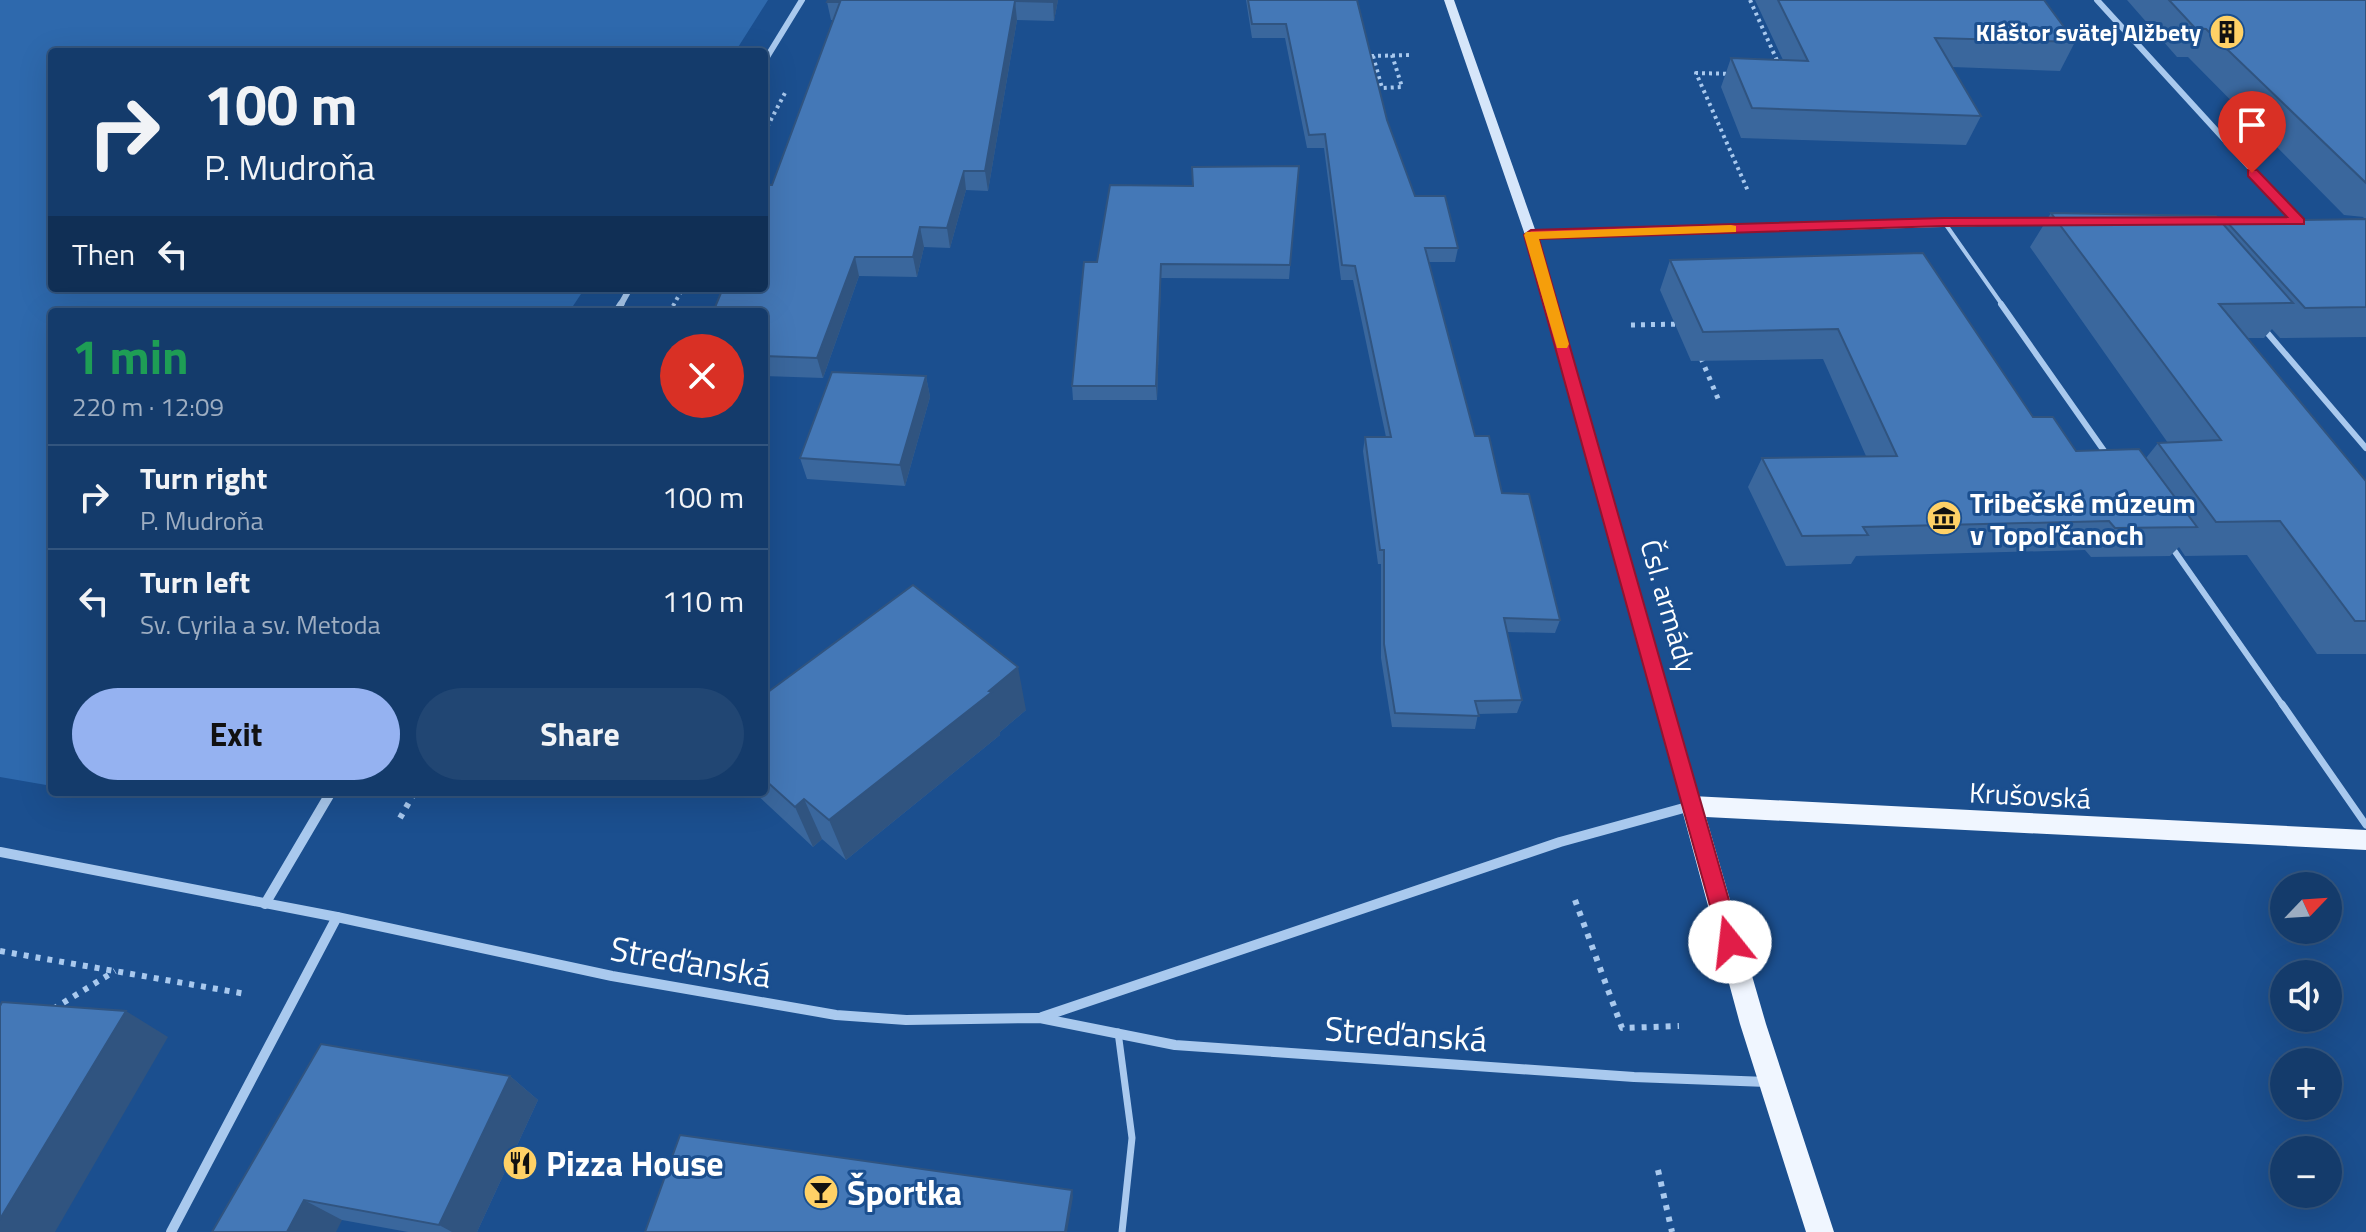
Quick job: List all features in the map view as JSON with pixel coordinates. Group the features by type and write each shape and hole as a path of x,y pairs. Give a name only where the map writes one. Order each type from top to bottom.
{"main road":[{"name":"Čsl. armády","path":"1449,0 1531,235 1771,1082 1820,1232"},
{"name":"Krušovská","path":"1692,806 2366,840"}],"street":[{"path":"768,55 802,0"},
{"path":"2097,0 2299,221"},
{"path":"2199,220 2271,221"},
{"path":"1531,235 2065,221"},
{"path":"2285,221 2313,221"},
{"path":"265,904 329,796"},
{"name":"Streďanská","path":"1040,1018 1560,842 1692,806"},
{"name":"Streďanská","path":"0,852 337,917 612,976 836,1015 906,1020 1040,1018 1175,1045 1634,1077 1771,1082"},
{"path":"171,1232 337,917"}],"lane":[{"path":"1944,222 2114,464"},
{"path":"2255,318 2366,448"},
{"path":"2168,542 2366,825"},
{"path":"1118,1032 1132,1138 1122,1232"}],"path":[{"path":"1750,0 1783,75"},
{"path":"1373,56 1382,88 1402,87 1392,55"},
{"path":"1366,56 1411,55"},
{"path":"1740,74 1696,73 1751,198"},
{"path":"1631,325 1686,324 1680,311"},
{"path":"1697,350 1719,401"},
{"path":"400,818 413,796"},
{"path":"1575,900 1622,1028 1679,1026"},
{"path":"0,951 246,994"},
{"path":"43,1014 115,971"},
{"path":"1658,1170 1672,1232"}],"shaded area":[{"path":"0,0 768,0 738,48 48,48 48,292 582,292 572,308 48,308 48,785 0,777"}],"building":[{"path":"1053,0 1015,1 985,171 964,171 947,228 920,227 913,257 855,257 817,358 768,356 768,308 715,308 721,292 768,292 768,185 772,185 840,2 827,2"},
{"path":"1248,0 1357,0 1387,120 1415,196 1445,196 1458,248 1425,248 1475,436 1489,436 1502,493 1529,494 1560,620 1504,618 1522,700 1475,701 1479,716 1395,713 1384,644 1384,550 1380,550 1365,437 1391,437 1355,266 1342,265 1325,134 1309,135 1286,24 1252,24"},
{"path":"1778,0 2044,0 2075,42 1935,38 1981,116 1752,108 1731,58 1808,61"},
{"path":"2169,0 2366,0 2366,183 2206,29 2195,28"},
{"path":"1299,166 1290,265 1161,264 1156,386 1072,386 1084,262 1097,262 1110,185 1193,186 1192,167"},
{"path":"2051,213 2216,216 2293,303 2219,304 2366,481 2366,621 2355,621 2280,521 2216,522 2158,443 2221,440"},
{"path":"2366,219 2366,307 2305,308 2226,221"},
{"path":"1923,253 2033,417 2053,417 2076,451 2139,449 2197,527 2115,528 2109,521 1863,527 1868,535 1802,536 1762,458 1897,456 1838,329 1703,332 1670,260"},
{"path":"832,372 926,376 900,465 800,458"},
{"path":"913,585 1018,667 989,691 992,692 829,820 804,799 795,807 768,783 768,692"},
{"path":"2,1002 126,1011 0,1219 0,1006"},
{"path":"321,1044 510,1076 439,1225 304,1200 287,1232 212,1232"},
{"path":"680,1135 1072,1190 1065,1232 645,1232"}],"slow traffic":[{"path":"1562,344 1531,235 1731,229"}],"place":[{"name":"Kláštor svätej Alžbety","path":"2227,32"},
{"name":"Tribečské múzeum v Topoľčanoch","path":"1944,518"},
{"name":"Pizza House","path":"520,1163"},
{"name":"Športka","path":"821,1192"}],"route":[{"path":"1730,942 1531,235 1944,222 2299,221 2252,173"}]}
